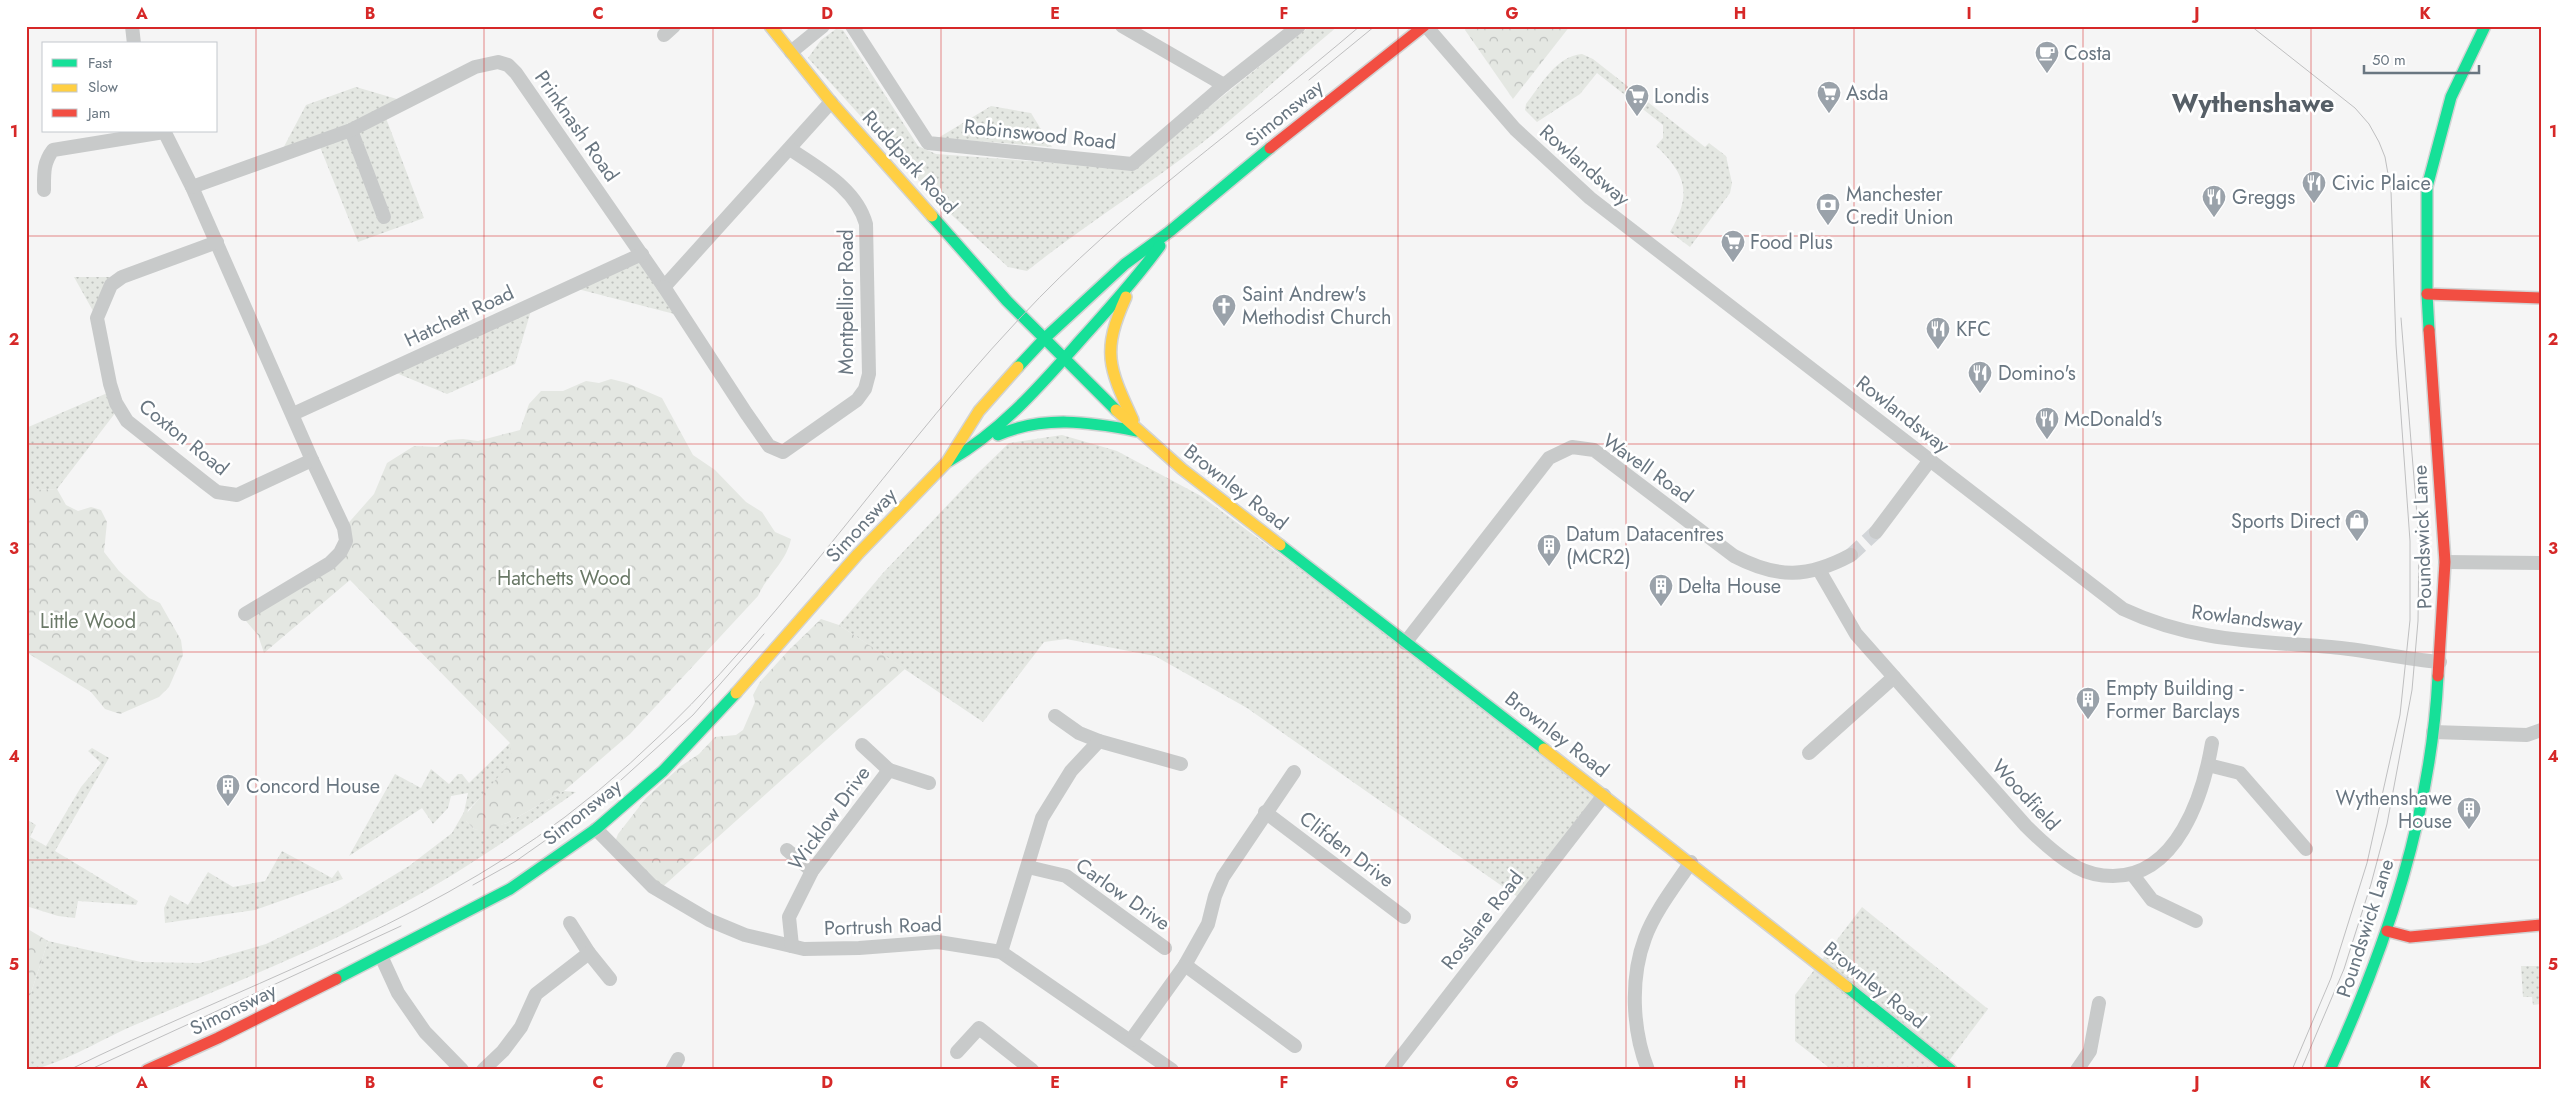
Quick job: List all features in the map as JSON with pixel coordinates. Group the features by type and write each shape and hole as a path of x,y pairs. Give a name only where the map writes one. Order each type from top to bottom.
{"street":[{"path":"132,26 134,42"},
{"name":"Ruddpark Road","path":"770,26 831,102 1027,320 1064,357"},
{"path":"792,52 823,26"},
{"name":"Robinswood Road","path":"852,26 928,143 1132,164 1224,85 1299,26"},
{"path":"1122,26 1224,85"},
{"name":"Simonsway","path":"147,1070 218,1038 381,956 510,888 596,829 664,771 743,686 858,554 947,462 979,411 1045,338 1125,264 1170,232 1220,188 1425,26"},
{"name":"Rowlandsway","path":"1425,26 1515,129 1590,198 2098,591 2123,608 2151,622 2220,639 2333,647 2407,660 2440,662"},
{"name":"Poundswick Lane","path":"2330,1070 2364,998 2387,931 2417,826 2427,780 2440,662 2445,562 2427,294 2427,187 2451,97 2486,26"},
{"name":"Prinknash Road","path":"192,187 351,130 475,67 498,62 508,66 516,73 664,287"},
{"path":"664,287 831,102"},
{"path":"351,130 384,217"},
{"path":"44,190 44,168 47,158 53,150 158,132"},
{"path":"164,132 218,242 312,460 344,528 346,541 340,553 330,563 245,614"},
{"name":"Montpellior Road","path":"664,287 746,414 769,446 782,452 857,400 865,389 868,374 866,224 862,209 828,175 790,149"},
{"name":"Simonsway","path":"947,462 967,451 1008,419 1138,276 1170,232"},
{"name":"Coxton Road","path":"218,242 122,276 111,285 98,318 110,384 116,404 127,421 204,482 226,495 237,495 312,460"},
{"name":"Hatchett Road","path":"293,414 642,254"},
{"path":"1137,432 1112,373 1108,354 1112,331 1120,310 1138,276"},
{"path":"2427,294 2541,298"},
{"path":"1045,358 1054,355 1064,357"},
{"name":"Brownley Road","path":"1064,357 1137,432 1169,459 1691,862 1951,1070"},
{"path":"960,440 1001,404"},
{"path":"967,451 1012,428 1048,420 1069,420 1137,432"},
{"name":"Wavell Road","path":"1405,643 1549,458 1572,447 1594,450 1734,556 1755,567 1776,573 1796,574 1820,570 1851,554"},
{"path":"1876,532 1930,460"},
{"path":"2445,562 2541,563"},
{"name":"Woodfield","path":"1820,570 1856,634 1965,759 2050,850 2078,868 2102,876 2133,875 2159,861 2185,826 2208,765 2212,744"},
{"path":"1809,753 1894,677"},
{"path":"1055,716 1079,733 1099,741 1181,764"},
{"path":"2433,732 2527,734 2541,730"},
{"path":"1001,952 1042,818 1071,771 1099,741"},
{"name":"Wicklow Drive","path":"862,744 889,770 929,783"},
{"path":"2208,765 2240,773 2306,849"},
{"name":"Wicklow Drive","path":"792,946 789,917 812,871 889,770"},
{"path":"1131,1040 1185,965 1208,924 1214,896 1223,877 1265,812 1294,772"},
{"name":"Rosslare Road","path":"1391,1070 1604,795"},
{"name":"Clifden Drive","path":"1265,812 1404,918"},
{"name":"Portrush Road","path":"596,829 653,886 700,915 745,936 804,948 859,948 938,942 1001,952 1172,1070"},
{"path":"787,850 812,871"},
{"path":"1648,1070 1637,1033 1635,1001 1638,967 1645,938 1659,910 1691,862"},
{"name":"Carlow Drive","path":"1028,867 1066,876 1165,948"},
{"path":"2133,875 2152,900 2196,921"},
{"path":"570,923 589,953 610,979"},
{"path":"2387,931 2410,937 2541,925"},
{"path":"483,1070 503,1050 521,1027 536,994 589,953"},
{"path":"381,956 398,993 425,1032 462,1070"},
{"path":"1185,965 1295,1046"},
{"path":"2077,1070 2090,1051 2099,1003"},
{"path":"957,1052 979,1028 1032,1070"}],"green space":[{"path":"1310,26 1338,26 1202,143 1027,271 1008,267 941,205 808,58 821,40 836,29 843,30 918,146 936,154 1126,168 1138,164"},
{"path":"1466,26 1570,26 1513,99 1465,30"},
{"path":"1582,54 1593,59 1705,147 1709,143 1726,156 1732,183 1730,193 1690,247 1670,232 1681,207 1683,186 1674,166 1656,146 1663,138 1663,125 1597,73 1580,94 1537,122 1525,110 1526,104 1543,80 1557,66 1564,60"},
{"path":"356,87 407,102 384,113 424,218 358,242 318,142 279,156 306,105"},
{"path":"991,106 1031,113 1052,147 938,138"},
{"path":"642,254 682,316 570,287"},
{"path":"74,277 122,277 97,318"},
{"path":"533,304 515,364 447,394 389,370"},
{"name":"Hatchetts Wood","path":"611,379 627,383 662,398 693,455 715,470 746,502 762,512 775,532 791,539 789,547 758,596 630,734 564,791 507,823 482,831 474,829 466,821 466,814 512,761 513,756 510,743 350,580 264,653 258,635 246,621 245,614 330,563 344,528 374,494 387,463 414,446 437,447 448,440 478,441 520,430 529,404 541,391 563,391 586,381 599,383"},
{"path":"112,391 119,408 57,489 38,490 33,486 26,485 26,428"},
{"path":"1062,435 1117,451 1201,496 1604,795 1522,900 1247,708 1155,656 1066,639 1044,642 983,722 839,625 883,573 1009,443"},
{"name":"Little Wood","path":"26,485 33,485 38,490 57,489 66,505 78,511 91,507 101,510 107,522 104,552 119,571 149,598 160,603 181,640 183,655 169,687 159,697 120,714 105,709 91,692 26,652"},
{"path":"821,619 839,625 905,669 659,890 613,847 618,834 646,798 681,766 699,754 715,737 736,735 743,730 755,702 753,695 760,682"},
{"path":"510,743 514,756 512,761 497,781 468,810 466,821 474,829 482,830 507,823 564,791 576,792 468,865 368,922 267,969 130,1027 78,1053 49,1065 26,1070 26,1008 48,941 141,962 200,963 266,944 340,908 409,866 452,833 464,812 468,793 451,796 448,808 433,824 422,808 349,856 395,774 421,788 431,769 449,784 458,774 462,774 469,783"},
{"path":"92,748 109,758 55,851 138,901 136,905 78,901 75,918 58,916 26,906 26,819 36,825 30,837 46,846 81,787 101,763 88,751"},
{"path":"282,851 332,878 338,870 343,879 255,910 165,923 164,908 170,895 188,905 208,872 233,887 265,881"},
{"path":"1862,907 1988,1009 1942,1070 1832,1070 1795,1041 1795,995"},
{"path":"26,928 48,941 26,1008"},
{"path":"2521,966 2541,966 2541,1004 2533,1005 2532,997 2523,997"}],"tunnel":[{"path":"1851,555 1876,532"}],"tram line":[{"path":"69,1070 386,925 508,857 565,817 630,763 691,704 748,642 803,578 964,381 1020,318 1059,278 1143,203 1360,26"},
{"path":"1309,80 1375,26"},
{"path":"2251,26 2355,108 2369,124 2385,157 2391,191 2396,345 2410,541 2410,620 2400,715 2367,863 2331,978 2292,1070"},
{"path":"2301,1070 2344,969 2371,884 2387,824 2412,690 2418,621 2419,540 2401,318"},
{"path":"621,780 693,715 764,634"},
{"path":"473,885 516,861 553,835"},
{"path":"89,1070 401,926"}],"traffic: fast":[{"path":"2429,330 2427,187 2451,97 2485,26"},
{"path":"1018,367 1045,338 1125,264 1169,232 1270,148"},
{"path":"932,216 1007,301 1116,410"},
{"path":"949,461 986,436 1034,392 1141,271 1160,246"},
{"path":"998,435 1032,425 1067,422 1137,431"},
{"path":"1280,545 1544,749"},
{"path":"2330,1070 2370,975 2403,878 2416,829 2426,779 2434,728 2438,676"},
{"path":"336,979 510,889 596,829 663,771 736,693"},
{"path":"1847,987 1951,1070"}],"traffic: slow":[{"path":"770,26 831,102 932,216"},
{"path":"1126,297 1113,332 1111,360 1118,387 1133,420"},
{"path":"736,693 858,554 947,462 979,411 1018,367"},
{"path":"1116,410 1182,469 1280,545"},
{"path":"1544,749 1847,987"}],"traffic: jam":[{"path":"1270,148 1424,26"},
{"path":"2427,294 2541,298"},
{"path":"2429,330 2445,562 2438,676"},
{"path":"2387,931 2410,937 2541,925"},
{"path":"147,1070 218,1038 336,979"}],"place":[{"name":"Costa","path":"2047,74"},
{"name":"Asda","path":"1829,114"},
{"name":"Londis","path":"1637,117"},
{"name":"Civic Plaice","path":"2314,204"},
{"name":"Greggs","path":"2214,218"},
{"name":"Manchester Credit Union","path":"1828,226"},
{"name":"Food Plus","path":"1733,263"},
{"name":"Saint Andrew's Methodist Church","path":"1224,327"},
{"name":"KFC","path":"1938,350"},
{"name":"Domino's","path":"1980,394"},
{"name":"McDonald's","path":"2047,440"},
{"name":"Sports Direct","path":"2357,542"},
{"name":"Datum Datacentres (MCR2)","path":"1549,567"},
{"name":"Delta House","path":"1661,607"},
{"name":"Empty Building - Former Barclays","path":"2088,720"},
{"name":"Concord House","path":"228,807"},
{"name":"Wythenshawe House","path":"2469,830"}],"district":[{"name":"Wythenshawe","path":"2253,103"}]}
